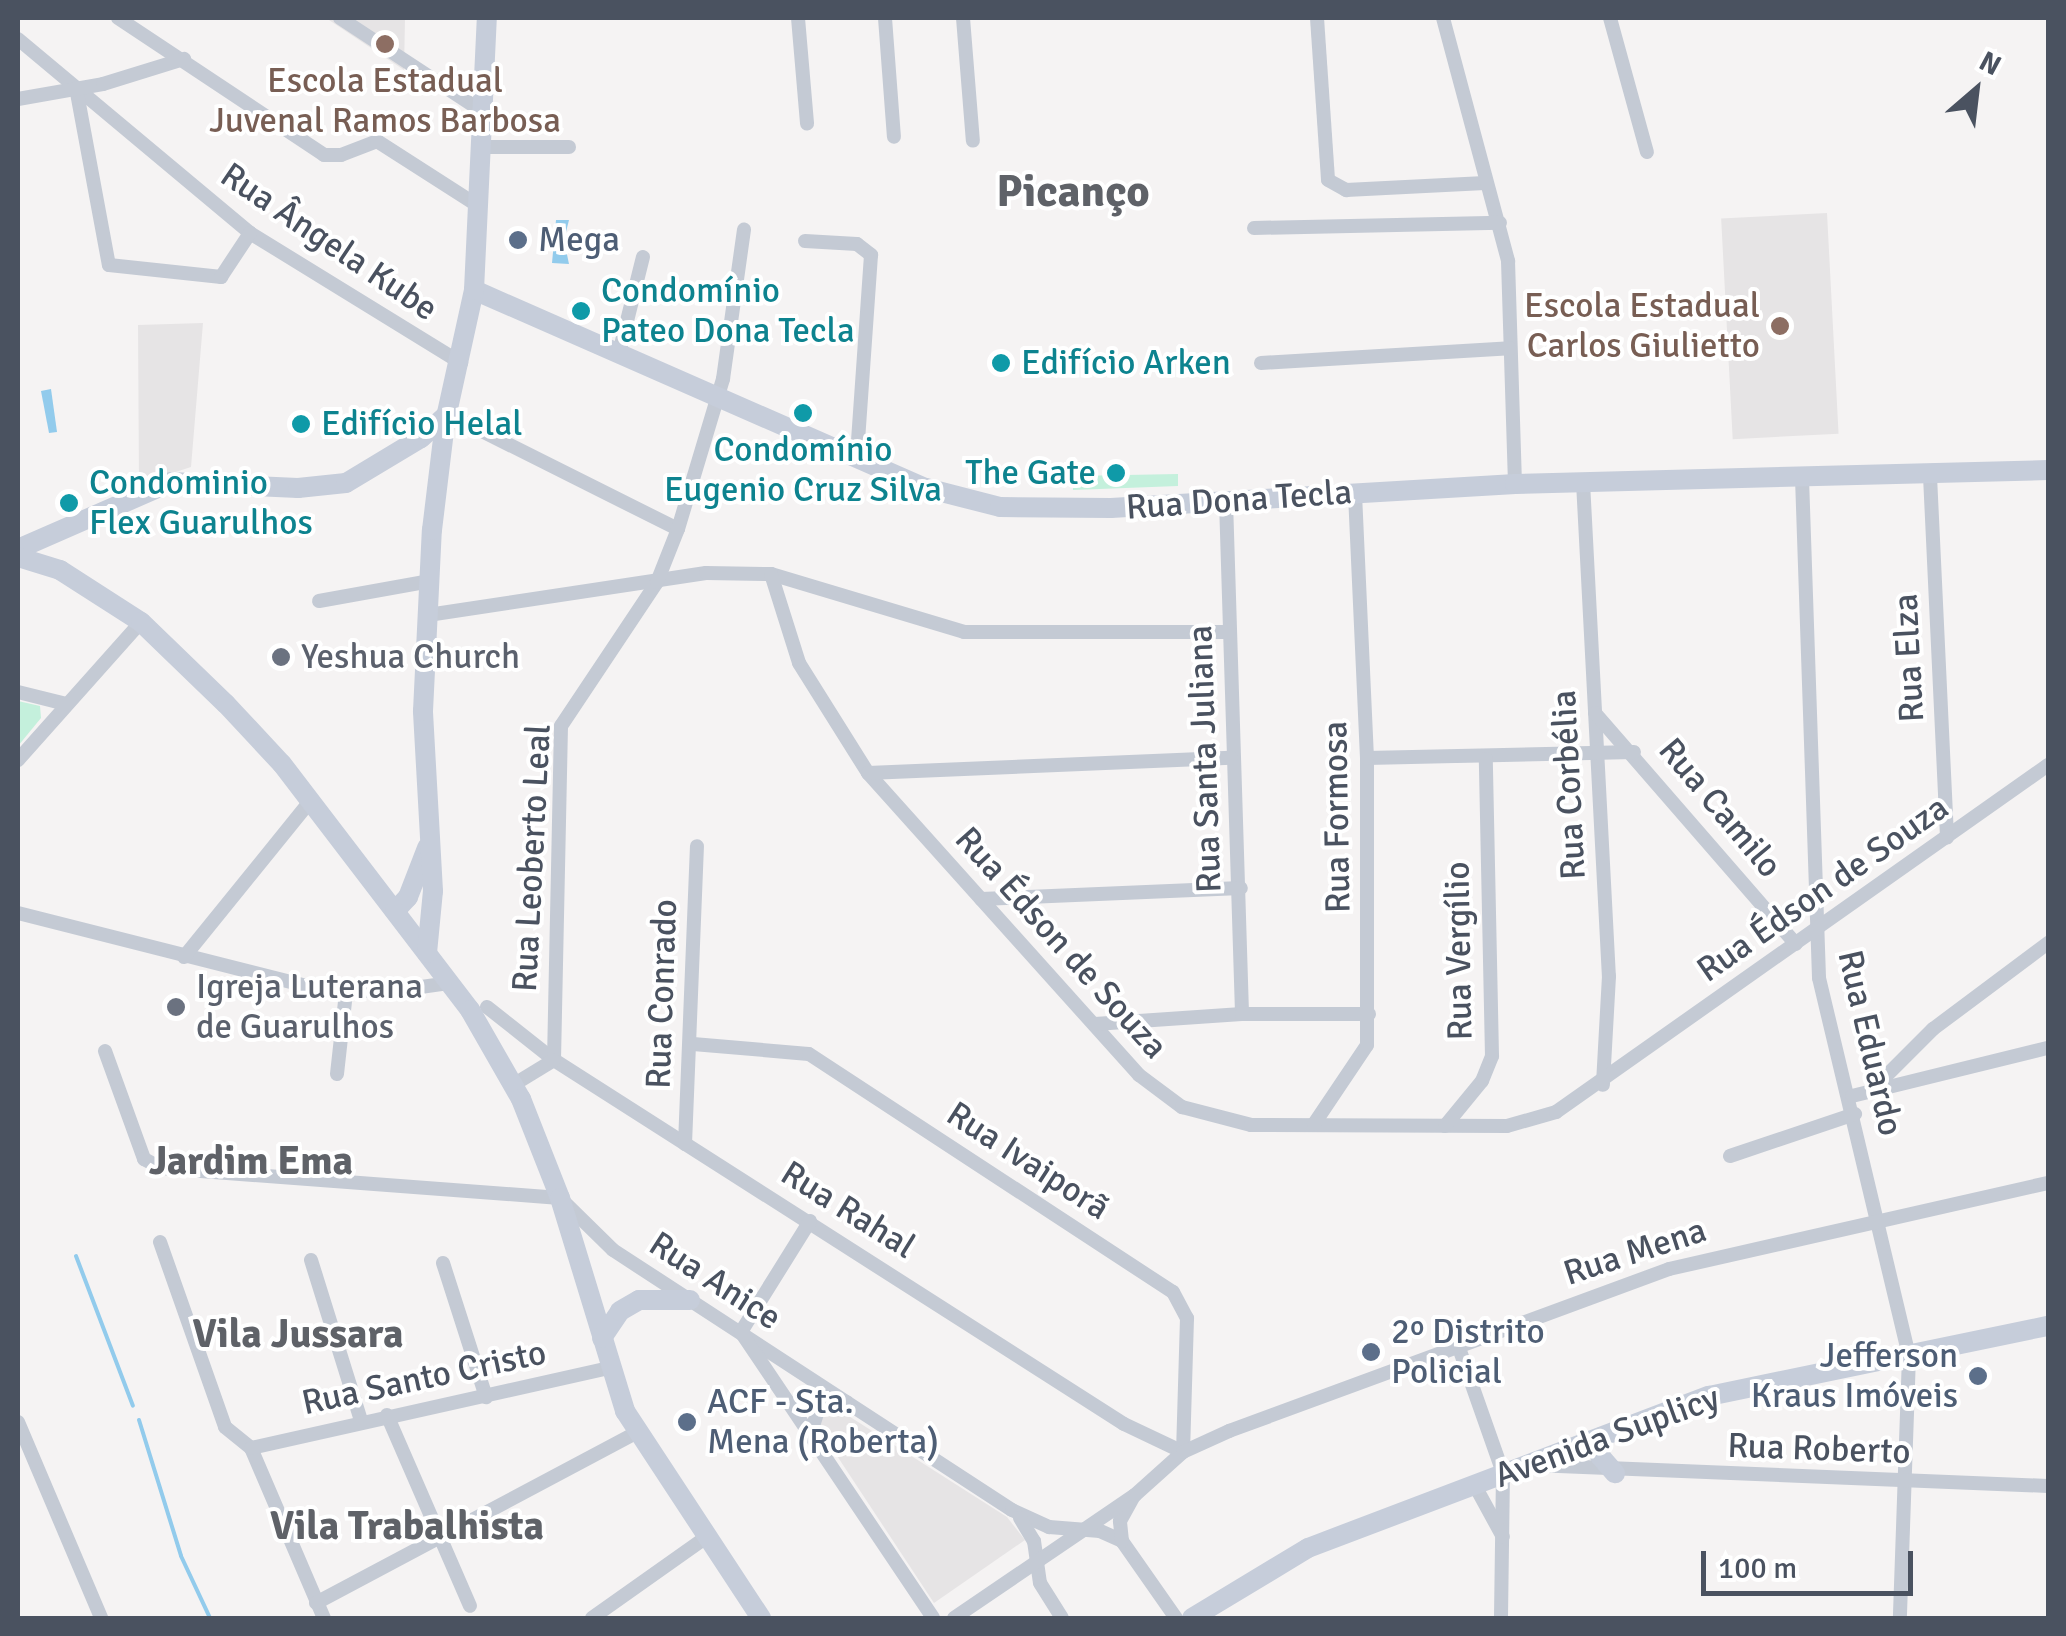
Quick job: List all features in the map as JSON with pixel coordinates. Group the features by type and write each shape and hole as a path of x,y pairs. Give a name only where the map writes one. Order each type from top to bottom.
{"street":[{"path":"118,18 324,154 342,155 377,141 475,204"},
{"path":"340,18 480,110"},
{"path":"427,953 433,890 427,848 430,581 448,414 474,290 475,204 487,18"},
{"path":"798,18 806,124"},
{"path":"885,18 894,137"},
{"path":"963,18 973,141"},
{"path":"1317,18 1328,180 1346,190 1485,183"},
{"path":"1443,18 1485,183 1500,223 1515,484"},
{"path":"1610,18 1647,152"},
{"name":"Rua Ângela Kube","path":"18,39 76,92 250,233 461,364"},
{"path":"18,99 76,92 184,59"},
{"path":"76,92 109,265 221,278 250,233"},
{"path":"478,147 569,147"},
{"path":"1254,228 1500,223"},
{"name":"Rua Leoberto Leal","path":"554,1060 561,726 657,582 678,529 718,396 744,229"},
{"path":"805,241 856,244 871,256 857,456"},
{"path":"619,353 643,257"},
{"name":"Rua Dona Tecla","path":"474,290 926,488 1000,507 1226,501 1515,484 2048,470"},
{"path":"1261,363 1510,348"},
{"path":"18,549 171,482 298,488 346,484 421,438 448,414"},
{"path":"448,414 678,529"},
{"name":"Rua Elza","path":"1930,476 1947,838"},
{"name":"Rua Eduardo","path":"1802,478 1814,930 1819,978 1852,1096 1909,1356 1900,1618"},
{"name":"Rua Corbélia","path":"1583,482 1608,976 1603,1085"},
{"name":"Rua Formosa","path":"1314,1124 1364,1055 1369,1014 1367,758 1355,492"},
{"name":"Rua Santa Juliana","path":"1226,501 1242,1014"},
{"path":"50,566 50,553 86,518"},
{"path":"18,557 50,566 141,622 239,717 311,800 450,983 521,1087 560,1198 610,1368 638,1432 761,1618"},
{"path":"428,615 728,571 772,574 964,632 1229,632"},
{"name":"Rua Édson de Souza","path":"772,574 799,663 868,773 1138,1076 1182,1107 1227,1122 1445,1126 1530,1122 1603,1085 2048,765"},
{"path":"319,601 430,581"},
{"path":"18,760 141,622"},
{"path":"18,692 66,704"},
{"name":"Rua Camilo","path":"1596,713 1634,752 1796,944"},
{"path":"1367,758 1486,759 1634,752"},
{"path":"868,773 1232,758"},
{"name":"Rua Vergílio","path":"1445,1126 1482,1082 1492,1056 1486,759"},
{"path":"184,957 311,800"},
{"name":"Rua Conrado","path":"685,1144 694,1044 696,846"},
{"path":"394,911 427,848"},
{"path":"980,899 1241,888"},
{"path":"18,913 184,957 346,993 450,983"},
{"path":"1871,1090 1932,1029 2048,943"},
{"path":"338,1074 346,993"},
{"name":"Rua Rahal","path":"487,1007 554,1060 685,1144 810,1220 1124,1424 1184,1452"},
{"path":"1095,1024 1242,1014 1369,1014"},
{"name":"Rua Ivaiporã","path":"694,1044 809,1054 1173,1292 1187,1318 1184,1452"},
{"path":"1852,1096 2048,1048"},
{"path":"105,1051 144,1159 161,1168 560,1198"},
{"path":"521,1087 554,1060"},
{"path":"1730,1156 1856,1114"},
{"name":"Rua Mena","path":"954,1618 998,1590 1076,1530 1135,1496 1184,1452 1669,1268 2048,1183"},
{"name":"Rua Anice","path":"560,1198 585,1228 1012,1510 1031,1532 1048,1601"},
{"path":"810,1220 740,1332 812,1433 933,1618"},
{"path":"160,1242 226,1427 251,1448 324,1618"},
{"path":"311,1260 361,1421"},
{"path":"443,1262 486,1397"},
{"path":"602,1338 620,1311 639,1300 690,1300"},
{"name":"Avenida Suplicy","path":"1192,1618 1308,1548 1709,1396 2048,1326"},
{"path":"1459,1348 1503,1474 1501,1618"},
{"name":"Rua Santo Cristo","path":"251,1448 610,1368"},
{"path":"812,1433 820,1405 848,1402"},
{"path":"387,1415 470,1606"},
{"path":"18,1422 101,1618"},
{"path":"316,1603 436,1535 638,1432"},
{"path":"1601,1437 1600,1456 1615,1472"},
{"name":"Rua Roberto","path":"1528,1464 1615,1472 2048,1486"},
{"path":"1474,1484 1504,1538"},
{"path":"1135,1496 1120,1521 1122,1542 1176,1618"},
{"name":"Rua Anice","path":"1012,1510 1122,1542"},
{"path":"592,1618 708,1536"},
{"path":"998,1590 1020,1585 1048,1601 1062,1618"}],"shaded area":[{"name":"Escola Estadual Juvenal Ramos Barbosa","path":"326,18 405,18 404,70"},
{"name":"Escola Estadual Carlos Giulietto","path":"1827,213 1839,434 1733,439 1721,219"},
{"path":"203,323 191,467 139,484 138,325"},
{"path":"826,1410 844,1413 1007,1517 1025,1540 934,1603 818,1427"}],"green space":[{"path":"1178,474 1178,486 1073,490 1073,476"},
{"path":"18,701 40,706 41,718 18,746"}],"water":[{"path":"556,220 569,220 564,240 569,264 552,263"},
{"path":"51,389 57,432 49,433 41,391"}],"waterway":[{"path":"76,1256 133,1406"},
{"path":"139,1420 181,1556 210,1618"}],"place":[{"name":"Escola Estadual Juvenal Ramos Barbosa","path":"385,44"},
{"name":"Mega","path":"518,240"},
{"name":"Condomínio Pateo Dona Tecla","path":"581,311"},
{"name":"Escola Estadual Carlos Giulietto","path":"1780,326"},
{"name":"Edifício Arken","path":"1001,363"},
{"name":"Condomínio Eugenio Cruz Silva","path":"803,413"},
{"name":"Edifício Helal","path":"301,424"},
{"name":"The Gate","path":"1116,473"},
{"name":"Condominio Flex Guarulhos","path":"69,503"},
{"name":"Yeshua Church","path":"281,657"},
{"name":"Igreja Luterana de Guarulhos","path":"176,1007"},
{"name":"2º Distrito Policial","path":"1371,1352"},
{"name":"Jefferson Kraus Imóveis","path":"1978,1376"},
{"name":"ACF - Sta. Mena (Roberta)","path":"687,1422"}],"district":[{"name":"Picanço","path":"1073,192"},
{"name":"Jardim Ema","path":"251,1161"},
{"name":"Vila Jussara","path":"298,1334"},
{"name":"Vila Trabalhista","path":"407,1526"}]}
